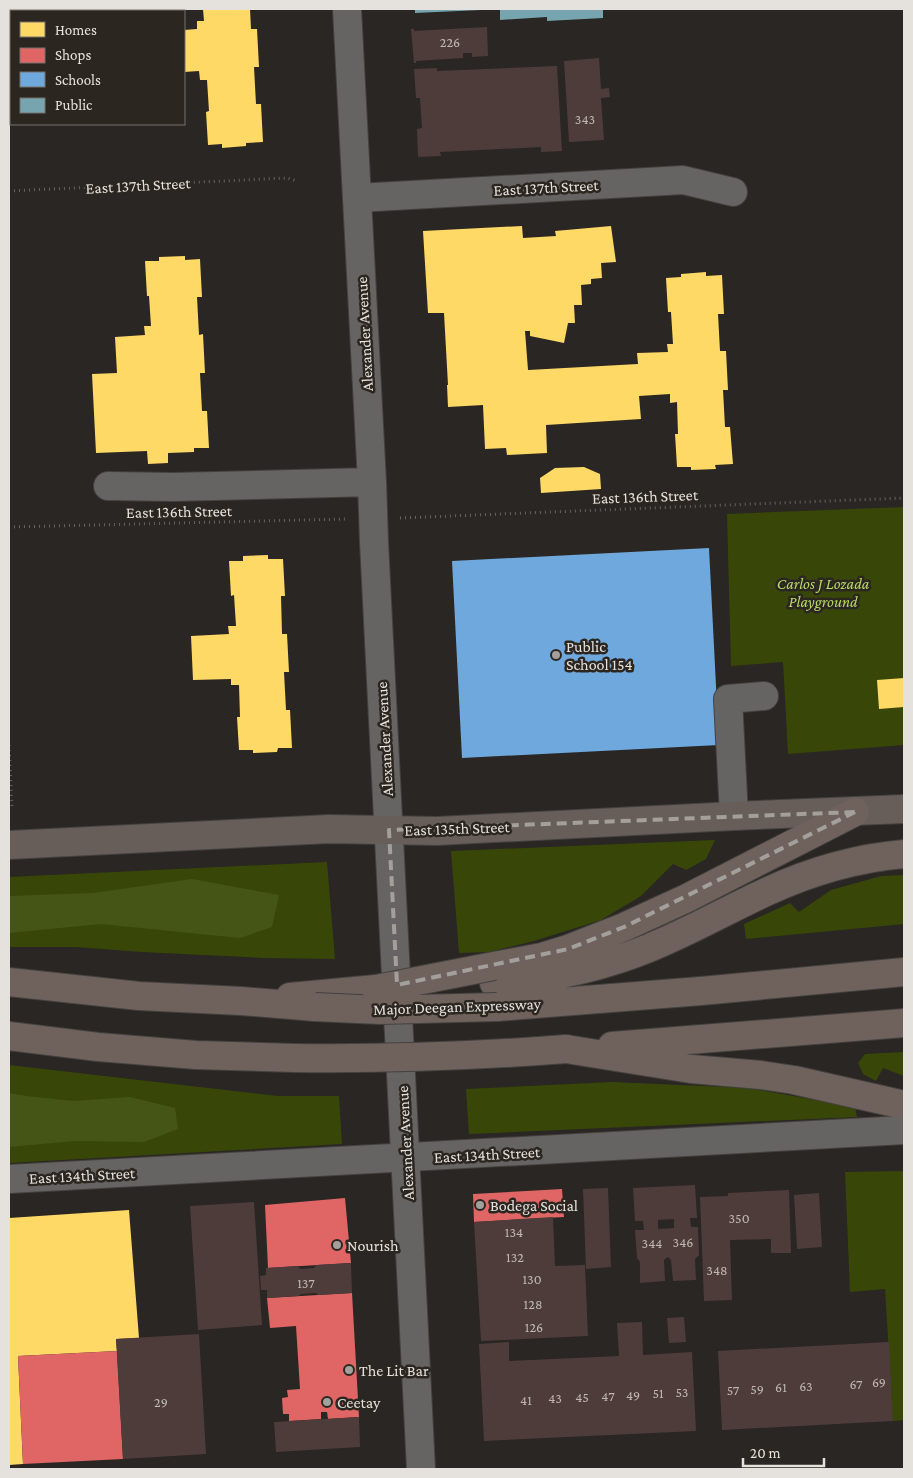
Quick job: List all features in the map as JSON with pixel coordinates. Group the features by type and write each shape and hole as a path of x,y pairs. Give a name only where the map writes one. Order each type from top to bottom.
{"highway":[{"path":"495,985 542,957 624,927 685,899 854,812"},
{"path":"314,1001 376,989 495,985 568,973 610,962 651,947 767,891 801,878 862,860 904,854"},
{"name":"Major Deegan Expressway","path":"9,982 139,996 241,1001 314,1001 380,1010 495,985 700,991 904,972"},
{"path":"9,1036 149,1052 196,1055 394,1058 504,1054 904,1023"},
{"path":"566,1049 691,1069 794,1080 904,1104"}],"main road":[{"name":"East 135th Street","path":"9,845 329,829 438,830 904,809"}],"street":[{"name":"Alexander Avenue","path":"347,9 421,1469"},
{"name":"East 137th Street","path":"357,198 683,180 733,192"},
{"path":"108,486 174,487 372,482"},
{"path":"734,816 728,699 764,696"},
{"name":"East 134th Street","path":"9,1179 904,1130"}],"path":[{"name":"East 137th Street","path":"9,191 287,178 298,181"},
{"name":"East 136th Street","path":"397,518 904,498"},
{"name":"East 136th Street","path":"9,527 349,519"},
{"path":"9,745 12,806"}],"highlighted area":[{"path":"855,812 624,927 568,949 397,985 389,830"}],"green space":[{"name":"Carlos J Lozada Playground","path":"904,507 904,745 788,754 783,662 731,666 727,514"},
{"path":"715,840 706,859 686,870 673,864 641,896 601,920 534,941 489,952 459,953 451,851"},
{"path":"327,862 335,959 264,958 75,947 9,947 9,877"},
{"path":"904,875 904,924 746,939 744,924 790,903 799,912 831,890 881,876"},
{"path":"192,879 279,895 272,927 240,938 101,924 9,933 9,896 93,893"},
{"path":"904,1052 904,1076 883,1068 876,1081 863,1074 858,1063 865,1054"},
{"path":"9,1065 278,1096 339,1096 342,1144 9,1163"},
{"path":"612,1082 748,1088 855,1107 857,1117 469,1134 466,1089"},
{"path":"9,1093 74,1101 130,1097 175,1108 178,1129 144,1142 74,1141 9,1147"},
{"path":"904,1171 904,1420 893,1421 885,1289 850,1292 845,1172"}],"building: Homes":[{"path":"203,9 250,9 251,29 257,29 259,67 254,67 256,104 261,104 263,142 222,148 222,144 208,145 206,112 209,111 207,80 200,80 199,71 185,72 185,30 197,29 197,21 204,21"},
{"path":"522,226 523,238 556,236 555,231 611,226 616,262 601,263 602,278 591,279 591,284 581,285 582,305 574,305 575,323 568,323 564,343 530,336 530,331 525,331 528,370 638,364 637,353 668,352 667,344 673,344 671,312 668,312 666,278 681,277 681,274 706,272 706,276 722,275 724,314 718,314 720,351 726,351 728,390 723,390 725,427 730,427 733,464 715,465 716,469 691,470 691,467 677,467 675,434 678,434 677,402 670,403 670,394 639,396 641,419 546,425 547,453 507,455 506,448 485,449 483,405 448,407 444,313 428,313 423,231"},
{"path":"185,256 185,260 200,259 202,297 197,297 199,335 203,334 205,373 200,373 202,411 207,411 209,448 194,448 194,452 168,453 168,463 148,464 147,451 96,453 92,374 117,373 115,337 145,335 144,326 151,326 145,261 159,261 159,257"},
{"path":"584,467 600,474 601,489 541,493 540,478 555,468"},
{"path":"268,555 268,559 283,559 285,596 281,596 282,634 287,634 289,672 284,672 286,710 290,710 292,748 278,748 277,752 253,753 253,750 239,750 237,717 240,717 239,685 231,685 231,679 193,680 191,636 229,634 228,626 236,626 234,595 231,596 229,561 243,561 243,556"},
{"path":"904,678 904,707 879,709 877,680"},
{"path":"129,1210 139,1338 116,1339 117,1351 18,1356 23,1464 9,1465 9,1218"}],"building: Shops":[{"path":"562,1189 564,1217 474,1222 473,1194"},
{"path":"345,1198 351,1263 268,1268 265,1205"},
{"path":"352,1293 359,1417 328,1419 327,1412 321,1412 321,1419 289,1421 289,1414 283,1414 282,1398 288,1397 287,1390 300,1389 296,1326 270,1328 267,1298"},
{"path":"117,1351 123,1459 23,1464 18,1356"}],"building: Schools":[{"path":"709,548 719,745 462,758 452,561"}],"building: Public":[{"path":"415,9 481,9 481,10 415,13"},
{"path":"500,9 603,9 603,18 547,21 547,17 500,20"}],"building: Other":[{"path":"487,27 488,56 472,57 472,53 463,53 463,58 416,61 414,63 411,29 414,29 414,31"},
{"path":"599,58 601,89 609,88 610,97 601,98 604,140 569,142 564,61"},
{"path":"557,66 562,151 541,152 541,147 440,152 441,156 418,157 417,129 422,128 420,98 416,98 414,69 437,68 437,71"},
{"path":"695,1185 697,1218 690,1218 691,1227 698,1227 699,1255 695,1259 696,1280 673,1281 671,1260 668,1257 664,1260 665,1281 640,1283 640,1262 637,1258 635,1230 644,1230 643,1221 635,1221 633,1188","holes":["674,1219 674,1228 658,1229 658,1220"]},
{"path":"608,1188 611,1267 586,1269 583,1189"},
{"path":"789,1190 791,1253 771,1253 771,1239 730,1240 732,1300 704,1301 700,1197 728,1196 728,1193"},
{"path":"819,1193 822,1247 797,1249 794,1195"},
{"path":"254,1202 262,1325 198,1330 190,1206"},
{"path":"553,1217 555,1266 585,1265 588,1336 481,1341 474,1222"},
{"path":"351,1263 352,1293 318,1295 316,1293 267,1298 267,1290 261,1290 260,1276 266,1275 266,1268 296,1266 301,1269 314,1268 316,1265"},
{"path":"684,1317 686,1342 669,1343 667,1318"},
{"path":"642,1322 643,1355 692,1352 696,1431 484,1441 479,1344 509,1342 509,1361 619,1356 617,1323"},
{"path":"199,1334 206,1454 123,1459 116,1339"},
{"path":"889,1342 893,1421 722,1430 718,1351"},
{"path":"359,1417 360,1447 276,1452 274,1422"}],"place":[{"name":"Public School 154","path":"556,655"},
{"name":"Bodega Social","path":"480,1205"},
{"name":"Nourish","path":"337,1245"},
{"name":"The Lit Bar","path":"349,1370"},
{"name":"Ceetay","path":"327,1402"}]}
